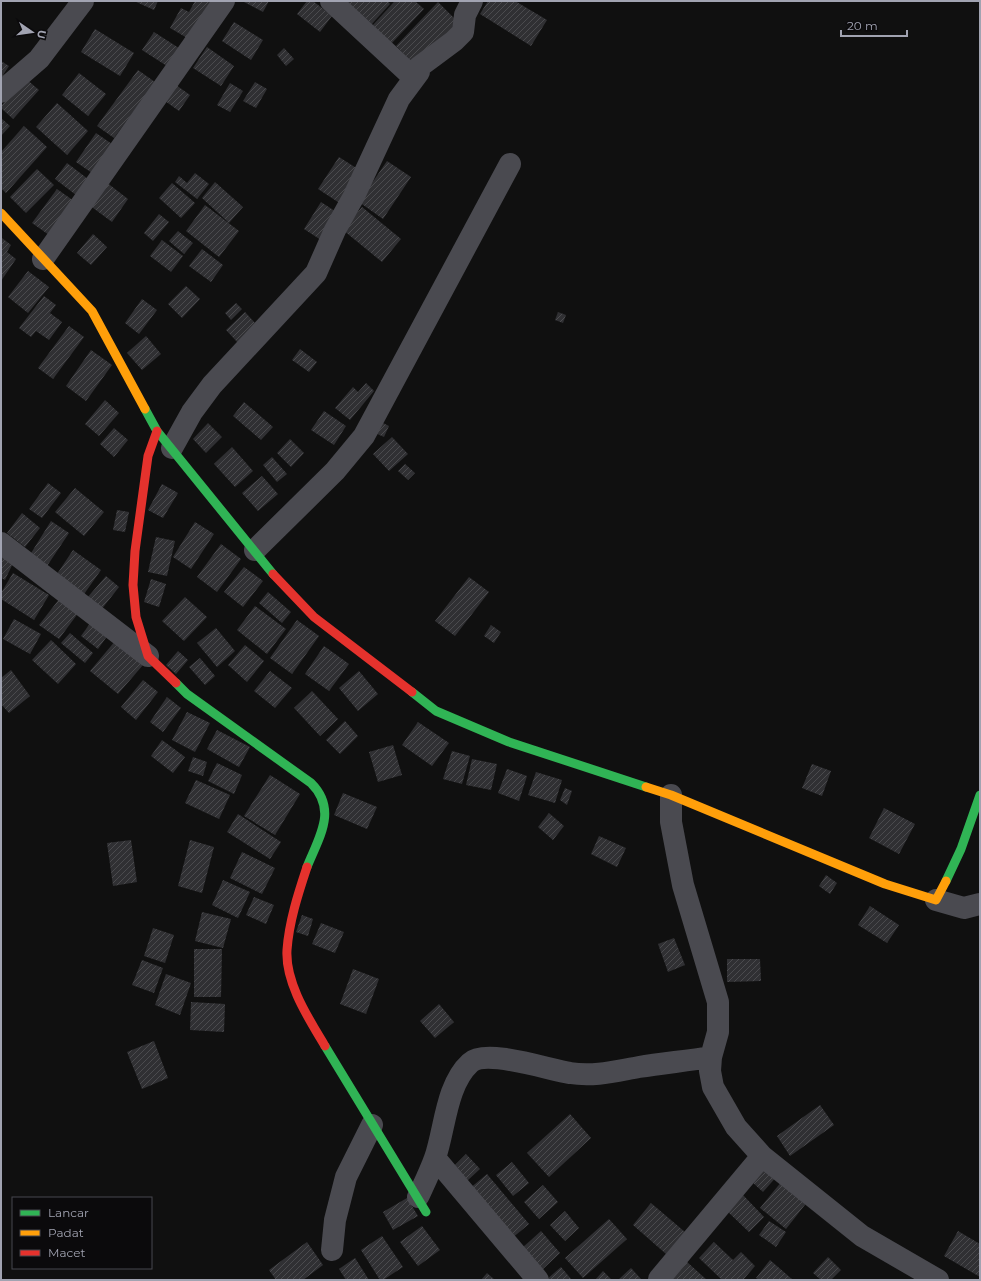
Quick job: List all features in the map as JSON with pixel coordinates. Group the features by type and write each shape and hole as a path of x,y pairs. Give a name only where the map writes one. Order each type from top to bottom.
{"street":[{"path":"1,92 39,59 83,1"},
{"path":"44,259 224,1"},
{"path":"331,1 414,78"},
{"path":"172,448 192,412 212,385 316,273 337,225 354,196 399,98 419,72 419,67 454,42 463,32 464,15 472,1"},
{"path":"255,550 335,471 364,436 510,164"},
{"path":"1,213 92,311 157,431 274,575 314,617 436,711 509,742 671,795 885,884 964,908 980,904"},
{"path":"148,656 136,617 133,585 135,551 148,456 157,431"},
{"path":"1,543 148,656 188,694 311,783 320,792 325,803 324,826 307,867 294,906 287,951 289,970 303,1010 422,1205"},
{"path":"671,795 671,822 683,885 718,1002 718,1032 711,1058 710,1071 713,1087 736,1127 762,1156 862,1236 938,1280"},
{"path":"936,900 946,884 967,836 980,795"},
{"path":"422,1205 454,1087 461,1072 471,1061 480,1058 494,1058 570,1073 600,1075 640,1067 711,1058"},
{"path":"332,1250 335,1220 346,1177 372,1125"},
{"path":"659,1279 762,1156"},
{"path":"435,1158 538,1280"}],"building":[{"path":"134,1 158,1 154,10"},
{"path":"195,1 213,1 194,42 170,28 181,8 189,12"},
{"path":"242,1 269,1 263,12"},
{"path":"307,1 313,1 332,16 320,32 297,14"},
{"path":"342,1 388,1 390,4 370,26"},
{"path":"395,1 415,1 424,9 391,44 372,26"},
{"path":"488,1 515,1 547,20 531,46 480,14"},
{"path":"438,2 458,22 416,65 396,46"},
{"path":"234,22 263,40 251,60 222,41"},
{"path":"95,29 134,53 120,76 81,52"},
{"path":"154,32 182,50 170,68 142,50"},
{"path":"207,47 234,66 221,86 193,68"},
{"path":"284,48 294,59 286,66 277,55"},
{"path":"1,61 9,66 1,78"},
{"path":"138,70 155,82 114,138 97,126"},
{"path":"79,73 106,94 88,116 62,95"},
{"path":"25,78 39,90 13,119 1,108 1,106"},
{"path":"255,82 267,89 256,108 243,101"},
{"path":"230,83 243,91 230,112 217,105"},
{"path":"176,85 190,95 179,111 165,101"},
{"path":"57,103 88,131 67,155 36,127"},
{"path":"1,118 10,126 1,136"},
{"path":"24,126 47,147 6,193 1,188 1,152"},
{"path":"96,133 112,144 92,173 76,162"},
{"path":"339,157 361,171 341,204 318,189"},
{"path":"387,161 411,177 383,219 359,202"},
{"path":"67,163 88,179 76,195 55,179"},
{"path":"37,169 54,185 26,213 10,197"},
{"path":"195,173 209,184 197,199 175,182 179,176 187,183"},
{"path":"106,182 128,199 112,222 89,205"},
{"path":"215,182 243,207 229,223 202,198"},
{"path":"172,183 195,203 181,218 159,198"},
{"path":"57,189 74,201 49,235 32,223"},
{"path":"321,202 341,215 324,242 304,229"},
{"path":"205,205 239,231 219,257 186,231"},
{"path":"362,207 401,239 382,262 343,230"},
{"path":"159,214 169,222 153,241 144,233"},
{"path":"178,231 193,243 184,254 169,241"},
{"path":"93,234 107,247 91,265 77,253"},
{"path":"2,238 11,245 7,252 16,259 1,281"},
{"path":"162,240 183,256 171,272 150,256"},
{"path":"202,249 223,265 211,282 189,266"},
{"path":"28,271 49,287 28,313 8,297"},
{"path":"186,286 200,299 182,318 168,304"},
{"path":"44,296 56,305 50,313 62,322 49,340 36,331 31,337 19,328"},
{"path":"142,299 157,310 139,334 125,323"},
{"path":"236,303 242,309 231,320 225,313"},
{"path":"245,312 257,325 238,343 226,330"},
{"path":"558,312 566,315 563,323 555,320"},
{"path":"69,326 84,337 53,379 38,368"},
{"path":"146,336 161,354 142,370 127,353"},
{"path":"300,349 317,362 309,372 292,360"},
{"path":"91,350 112,365 86,401 66,386"},
{"path":"366,383 374,391 350,420 335,408 353,387 358,392"},
{"path":"105,400 119,413 99,436 85,424"},
{"path":"244,402 273,427 261,440 233,416"},
{"path":"324,411 346,426 334,445 311,430"},
{"path":"381,422 389,426 384,437 375,433"},
{"path":"208,423 222,437 206,453 193,439"},
{"path":"114,428 128,440 114,457 100,444"},
{"path":"392,437 408,454 389,471 373,454"},
{"path":"290,439 304,453 291,467 277,453"},
{"path":"232,447 253,471 235,487 214,464"},
{"path":"272,457 287,474 277,482 263,465"},
{"path":"405,464 415,473 408,480 398,471"},
{"path":"262,476 278,494 258,511 242,493"},
{"path":"48,483 61,493 42,518 29,509"},
{"path":"162,484 178,493 163,518 148,510"},
{"path":"75,488 104,512 84,536 55,512"},
{"path":"117,510 129,512 125,532 113,530"},
{"path":"22,513 40,528 25,547 7,533"},
{"path":"51,521 69,533 45,569 28,558"},
{"path":"195,522 214,534 191,569 173,557"},
{"path":"156,537 175,541 167,576 148,572"},
{"path":"221,544 241,559 217,592 197,577"},
{"path":"73,550 101,570 82,597 55,577"},
{"path":"1,552 15,559 5,580 1,578"},
{"path":"244,567 263,581 243,607 224,592"},
{"path":"13,573 49,595 34,620 1,599 1,593"},
{"path":"106,576 119,587 101,610 87,598"},
{"path":"469,577 489,592 455,636 435,621"},
{"path":"151,579 166,584 159,607 144,602"},
{"path":"268,592 291,612 282,623 259,603"},
{"path":"185,597 207,617 184,641 162,621"},
{"path":"60,598 79,612 59,639 39,625"},
{"path":"255,606 286,629 267,654 237,630"},
{"path":"14,619 41,634 30,654 3,639"},
{"path":"297,620 319,636 292,674 270,658"},
{"path":"91,622 108,635 98,649 81,636"},
{"path":"491,625 501,632 494,643 484,636"},
{"path":"216,628 235,651 217,667 197,643"},
{"path":"70,633 93,653 85,663 61,643"},
{"path":"51,640 76,664 58,684 32,660"},
{"path":"116,640 143,665 118,694 90,671"},
{"path":"245,645 264,661 247,682 228,665"},
{"path":"324,646 349,664 329,691 305,674"},
{"path":"178,651 188,660 176,674 166,665"},
{"path":"200,658 215,676 205,685 189,667"},
{"path":"11,670 30,696 9,713 1,704 1,678"},
{"path":"270,671 292,688 275,708 254,691"},
{"path":"359,671 378,694 358,711 339,688"},
{"path":"143,680 158,692 136,720 121,707"},
{"path":"312,691 338,719 320,736 294,708"},
{"path":"167,697 181,708 163,732 150,722"},
{"path":"187,712 210,723 195,752 172,740"},
{"path":"345,721 358,736 340,754 326,740"},
{"path":"418,722 449,743 432,766 402,745"},
{"path":"217,730 250,747 239,767 207,749"},
{"path":"162,740 185,757 173,773 151,756"},
{"path":"393,745 402,775 378,782 369,752"},
{"path":"452,751 470,756 462,784 443,779"},
{"path":"193,757 207,762 203,776 188,771"},
{"path":"472,759 497,764 491,790 466,785"},
{"path":"217,763 242,775 234,794 208,781"},
{"path":"812,764 831,771 822,796 802,788"},
{"path":"507,769 527,776 519,801 498,793"},
{"path":"536,772 562,780 555,803 528,795"},
{"path":"270,775 300,794 275,835 244,816"},
{"path":"196,780 230,795 219,819 185,803"},
{"path":"565,788 572,791 567,805 560,800"},
{"path":"343,793 377,807 367,829 334,815"},
{"path":"884,808 915,824 899,854 869,838"},
{"path":"549,813 564,826 553,840 538,827"},
{"path":"238,814 281,842 270,859 227,832"},
{"path":"599,836 626,848 617,867 591,854"},
{"path":"131,840 137,882 113,886 107,843"},
{"path":"190,840 214,847 202,893 178,886"},
{"path":"242,852 275,868 262,894 230,878"},
{"path":"826,875 837,883 830,894 819,886"},
{"path":"223,880 250,892 238,918 212,905"},
{"path":"254,897 274,905 266,924 246,915"},
{"path":"870,906 899,925 887,943 858,925"},
{"path":"202,912 231,919 223,948 195,941"},
{"path":"302,915 313,919 308,936 296,932"},
{"path":"321,923 344,932 335,953 312,944"},
{"path":"153,928 174,935 165,963 144,956"},
{"path":"674,938 685,965 668,972 658,944"},
{"path":"194,949 222,949 221,997 194,997"},
{"path":"727,959 760,959 761,981 727,982"},
{"path":"142,960 163,968 154,993 132,985"},
{"path":"353,969 379,979 366,1014 340,1004"},
{"path":"166,974 191,983 180,1015 155,1005"},
{"path":"191,1002 225,1004 224,1032 190,1030"},
{"path":"439,1004 454,1022 435,1038 420,1021"},
{"path":"154,1041 168,1078 142,1089 127,1052"},
{"path":"820,1105 834,1125 790,1156 777,1136"},
{"path":"570,1114 591,1138 549,1177 527,1153"},
{"path":"466,1154 480,1169 467,1181 453,1167"},
{"path":"512,1162 529,1183 513,1196 496,1175"},
{"path":"767,1165 778,1175 763,1192 752,1182"},
{"path":"487,1174 529,1224 511,1239 469,1189"},
{"path":"782,1181 808,1201 786,1229 760,1208"},
{"path":"543,1185 558,1202 539,1219 524,1202"},
{"path":"743,1195 764,1217 749,1232 727,1211"},
{"path":"407,1198 418,1216 393,1230 383,1212"},
{"path":"651,1203 685,1232 666,1254 633,1225"},
{"path":"565,1211 579,1228 565,1241 550,1225"},
{"path":"609,1219 627,1239 583,1278 565,1258"},
{"path":"769,1221 786,1232 776,1247 759,1235"},
{"path":"422,1226 440,1250 418,1266 400,1242"},
{"path":"541,1231 560,1253 541,1271 521,1249"},
{"path":"958,1231 980,1244 980,1277 944,1256"},
{"path":"382,1236 403,1267 383,1280 380,1280 361,1250"},
{"path":"307,1242 323,1265 303,1280 276,1280 269,1270"},
{"path":"714,1242 733,1260 741,1252 755,1266 743,1280 722,1280 699,1258"},
{"path":"828,1257 841,1270 831,1280 821,1280 813,1273"},
{"path":"355,1258 369,1280 346,1280 339,1269"},
{"path":"770,1260 793,1280 759,1280 756,1278"},
{"path":"687,1262 707,1280 671,1280"},
{"path":"561,1267 572,1280 546,1280"},
{"path":"631,1268 642,1280 618,1280"},
{"path":"603,1271 612,1280 595,1280"},
{"path":"487,1273 495,1280 481,1280"}],"traffic: fast":[{"path":"145,409 157,431 273,574"},
{"path":"176,683 187,694 311,783 319,793 325,814 324,824 307,867"},
{"path":"412,692 436,711 509,742 646,787"},
{"path":"946,881 961,849 980,795"},
{"path":"325,1046 426,1212"}],"traffic: slow":[{"path":"1,213 92,311 145,409"},
{"path":"646,787 671,795 885,884 936,900 946,881"}],"traffic: jam":[{"path":"157,431 148,456 135,551 133,585 136,617 148,656 176,683"},
{"path":"273,574 314,617 412,692"},
{"path":"307,867 292,919 288,940 287,962 299,1000 325,1046"}]}
